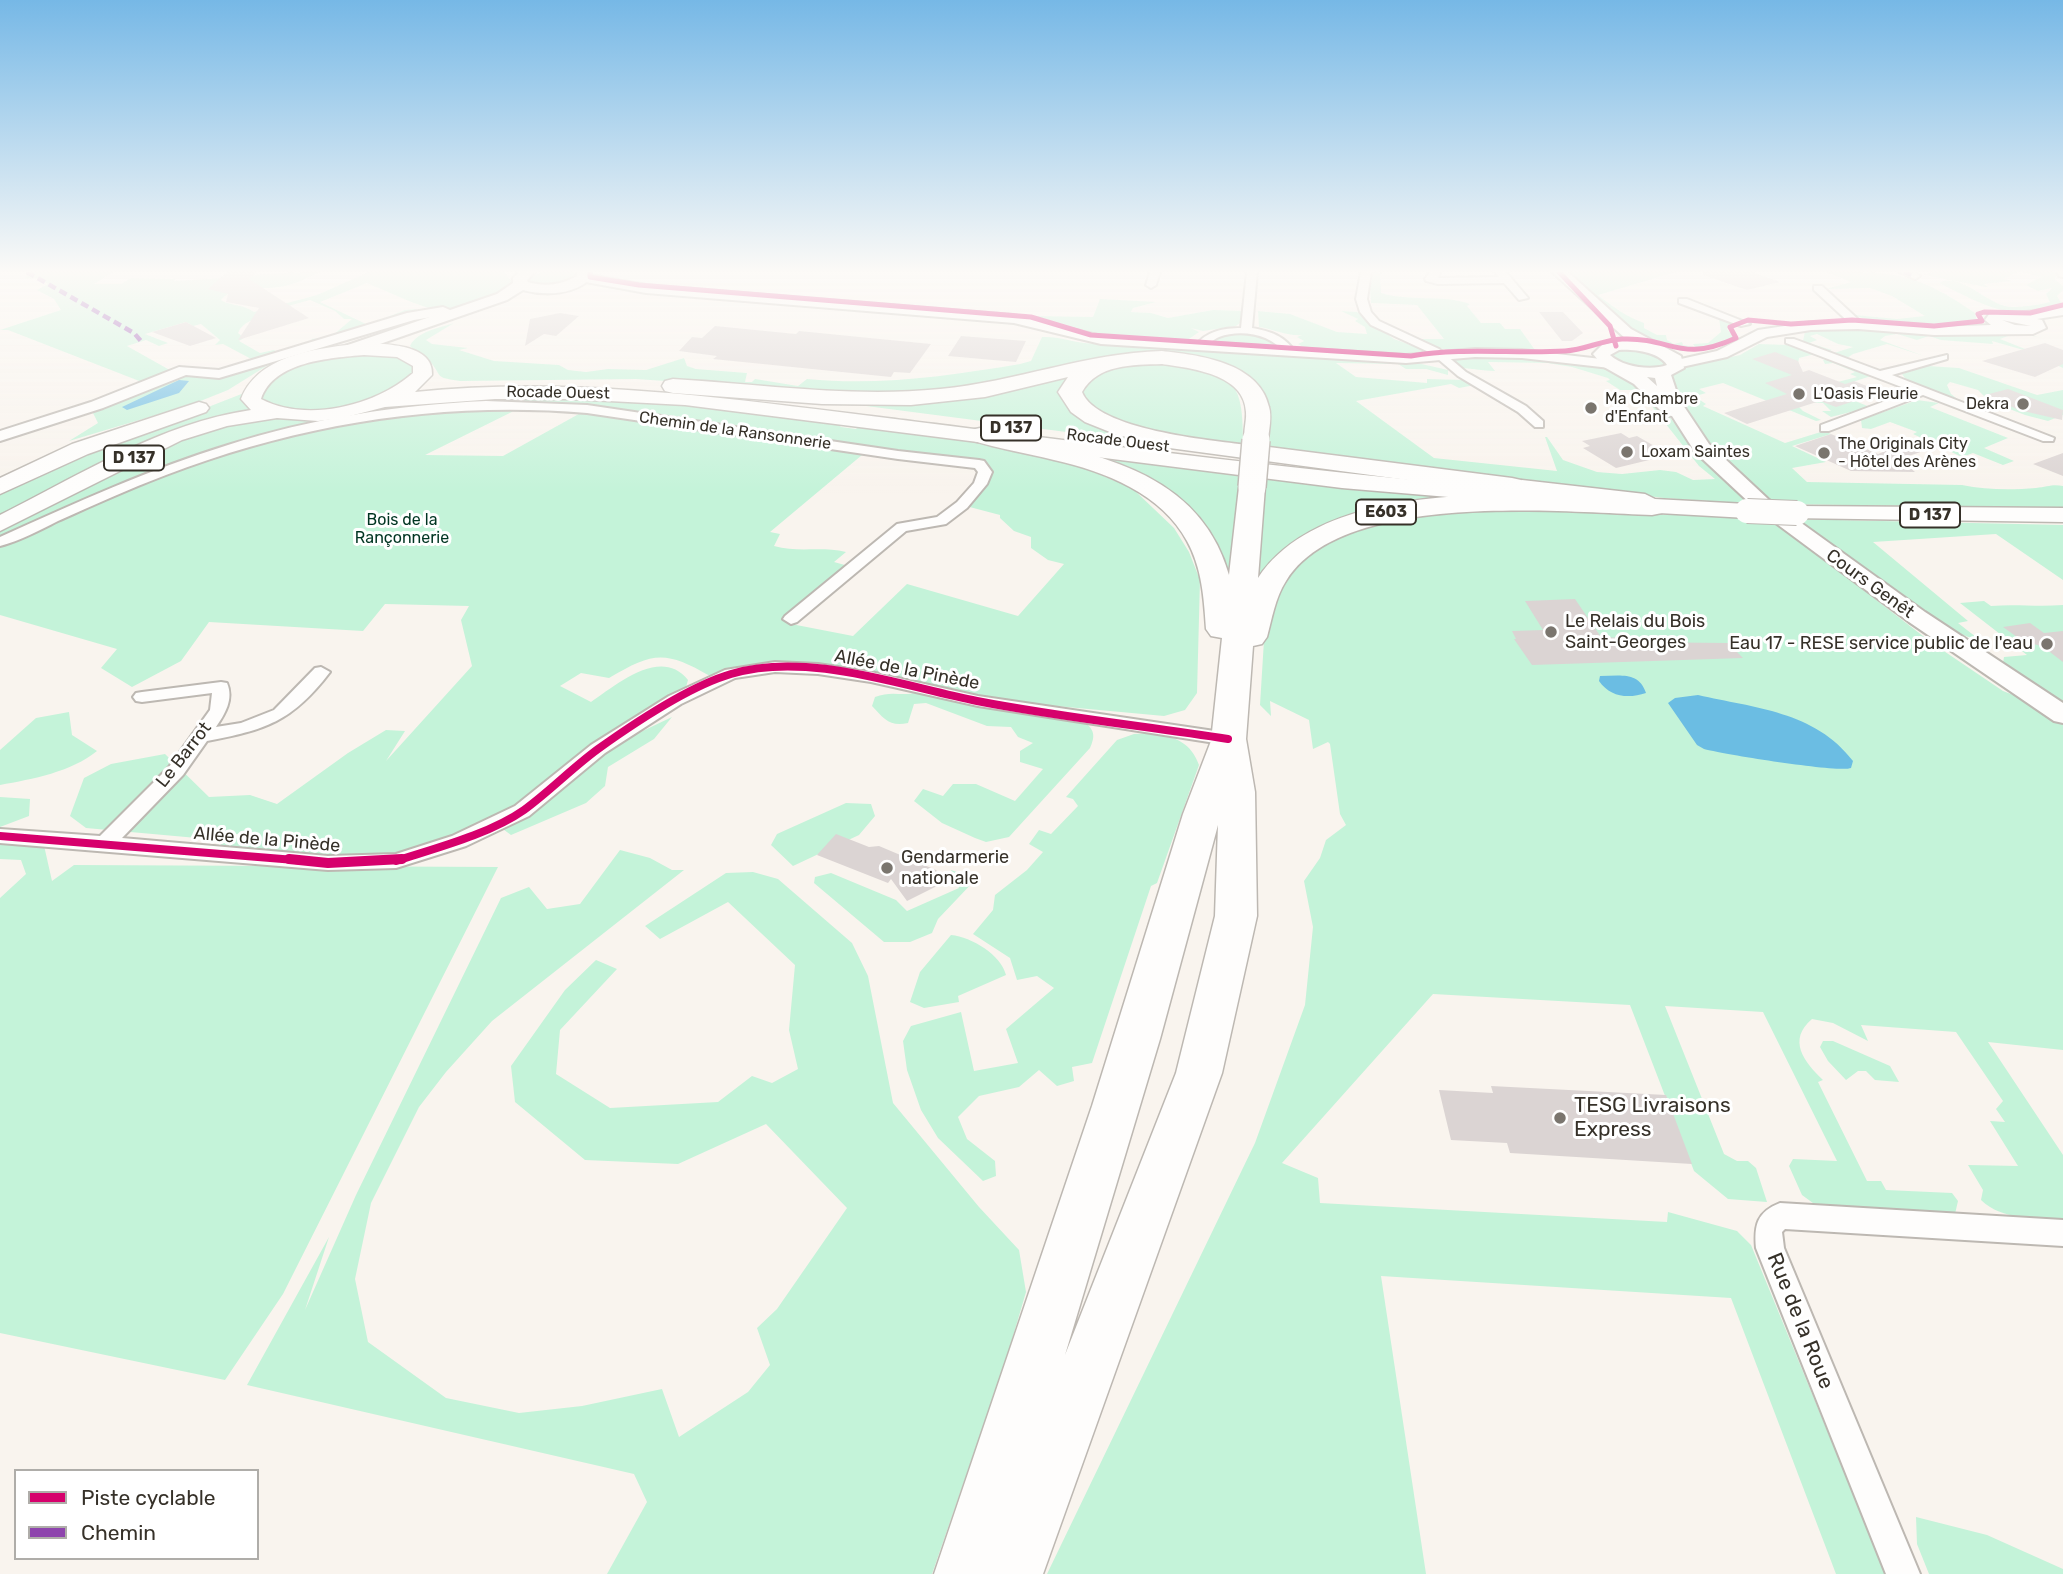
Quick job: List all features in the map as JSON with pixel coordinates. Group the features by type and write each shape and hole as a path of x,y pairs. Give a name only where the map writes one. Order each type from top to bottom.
{"highway":[{"path":"674,386 817,397 908,399 995,388 1079,366 1123,359 1181,360 1230,374 1243,383 1256,402 1256,440 1230,720 1160,964 1075,1240 966,1574"},
{"name":"D 137","path":"1123,359 1087,371 1075,381 1070,392 1076,405 1106,423 1174,441 1512,486"},
{"path":"980,435 1059,453 1118,471 1150,487 1178,509 1199,534 1212,566 1237,792 1236,916 1199,1073 1011,1574"},
{"name":"E603","path":"1230,720 1264,595 1276,573 1304,545 1329,530 1363,517 1430,507 1652,507"}],"main road":[{"path":"345,351 380,350 405,353 423,365 422,375 400,393 382,401 326,414 275,412 254,404 251,399 255,386 263,378 290,364 360,345"},
{"path":"403,345 405,353"},
{"path":"1612,345 1614,358 1644,384 1692,434"},
{"path":"1647,345 1660,351 1670,369 1670,398 1692,434"},
{"path":"1614,358 1660,351"},
{"path":"1614,358 1670,369"},
{"name":"Rocade Ouest","path":"422,375 438,380 471,383 584,382 674,386 1315,466 1739,510"},
{"name":"D 137","path":"0,487 92,445 255,386"},
{"name":"Rocade Ouest","path":"382,401 447,394 601,393 711,401 1342,481 1652,507"},
{"name":"D 137","path":"0,524 175,436 223,420 275,412"},
{"name":"Cours Genêt","path":"1692,434 1735,482 1793,528 1917,617 2063,715"},
{"name":"D 137","path":"1652,507 1797,513 2063,515"}],"street":[{"path":"0,436 97,405 184,369 219,374 316,345"},
{"path":"1191,345 1406,359 1475,353 1614,358"},
{"path":"1287,345 1289,352"},
{"path":"1422,345 1435,351 1462,374 1522,409 1539,424"},
{"path":"1670,369 1718,355 1739,345"},
{"path":"1802,345 2048,438"},
{"path":"1660,351 1718,355"},
{"path":"1879,375 1943,357"},
{"path":"1825,428 1922,391"},
{"name":"Chemin de la Ransonnerie","path":"0,542 186,463 254,442 319,425 378,414 489,403 539,403 898,455 954,459 979,464 985,472 980,484 959,508 941,521 902,527 791,619"},
{"name":"Allée de la Pinède","path":"0,836 328,863 396,861 459,841 522,811 598,749 675,700 731,674 775,667 818,669 871,677 978,701 1230,720"},
{"path":"201,736 245,728 279,714 321,672"},
{"name":"Le Barrot","path":"105,843 176,771 219,710 221,687 142,698"},
{"name":"Rue de la Roue","path":"1903,1574 1770,1248 1768,1227 1780,1216 2063,1233"}],"green space":[{"path":"48,345 129,345 175,373 219,374 273,362 228,390 193,404 69,441 98,423 90,407 147,384"},
{"path":"226,345 247,345 260,353 314,345 255,361"},
{"path":"1038,345 1143,345 1413,362 1448,370 1448,375 1426,369 1406,369 1398,364 1336,363 1356,377 1427,383 1427,379 1466,380 1475,385 1459,388 1451,384 1356,401 1434,458 1557,471 1547,437 1563,460 1597,472 1622,474 1660,470 1676,472 1693,480 1715,479 1699,466 1639,390 1620,390 1606,381 1610,380 1608,378 1547,363 1488,362 1495,371 1458,368 1452,361 1482,355 1521,356 1607,366 1626,374 1654,399 1711,465 1754,504 1664,498 1269,451 1268,406 1259,387 1244,375 1173,354 900,397 636,379 460,381 440,376 427,358 410,346 468,348 459,350 494,361 559,365 568,370 586,372 608,369 646,370 684,358 687,366 696,369 747,373 745,382 755,379 798,386 807,379 887,380 940,376 1020,364 1031,361"},
{"path":"1301,345 1412,345 1424,350 1409,355 1307,349"},
{"path":"1433,345 1532,345 1535,350 1443,349"},
{"path":"1661,345 1719,345 1711,349 1687,351"},
{"path":"1756,345 1788,345 1815,354 1799,358 1796,374 1822,386 1857,377 1850,374 1855,372 1833,363 1825,364 1823,360 1827,359 1871,376 1828,390 1870,407 1831,417 1822,411 1831,411 1823,403 1793,401 1803,411 1821,420 1816,421 1723,383 1699,389 1706,393 1699,395 1700,400 1706,404 1703,406 1785,443 1824,431 1831,434 1792,446 1826,462 1792,468 1807,482 1962,485 1999,489 2059,485 2063,486 2063,508 1773,504 1730,470 1683,415 1667,379 1686,367 1740,355"},
{"path":"1813,345 1832,350 1827,352"},
{"path":"1845,345 1882,345 1847,358 1834,353 1853,347"},
{"path":"2008,345 2016,345 2063,364 2063,368 2027,351"},
{"path":"1622,350 1651,354 1666,363 1660,368 1636,368 1615,360 1613,354"},
{"path":"374,352 410,360 416,371 407,384 348,407 311,411 280,408 263,400 260,394 278,373 306,362"},
{"path":"1162,363 1204,371 1229,382 1241,404 1243,448 1159,435 1095,414 1079,394 1087,384 1105,371 1126,365"},
{"path":"1089,366 1065,396 1174,446 843,403 889,403"},
{"path":"1928,366 1959,368 2037,395 2063,390 2063,415 2048,421 2025,415 1989,401 1978,390 1950,382 1947,385 1951,394 1960,401 1907,381 1902,374"},
{"path":"244,393 243,402 261,413 226,418 0,520 0,494 39,473"},
{"name":"Bois de la Rançonnerie","path":"528,397 684,403 835,421 841,427 856,429 860,425 965,440 1077,465 1132,488 1174,528 1189,552 1200,580 1197,693 1185,710 1164,716 1002,701 1083,721 1092,730 1093,739 1090,748 1009,837 986,842 942,823 914,801 923,789 943,796 953,784 976,784 1015,801 1043,769 1020,762 1020,751 1033,743 1018,737 1011,727 987,726 926,703 914,704 908,723 892,723 872,706 875,697 919,692 842,669 815,664 762,663 710,676 670,658 648,659 609,678 581,673 560,686 591,702 626,679 652,668 677,670 688,680 686,687 600,747 628,738 672,717 654,739 608,767 605,786 586,803 511,835 496,824 443,850 362,859 206,851 249,832 208,839 86,828 70,816 84,778 111,764 165,754 209,797 250,795 277,804 348,753 386,730 405,731 386,761 472,666 461,620 469,606 385,604 363,631 209,622 181,661 132,687 101,668 117,649 0,615 0,542 186,463 319,425 521,403","holes":["530,403 586,410 503,456 425,455","868,450 979,464 980,484 962,505 1000,515 1014,531 1031,537 1031,548 1048,560 1064,564 1018,616 907,584 853,636 786,623 852,567 834,562 846,552 774,546 780,534 770,532"]},
{"path":"466,400 315,423 226,445 140,477 0,538 0,529 175,436 286,414"},
{"path":"1917,400 1939,403 1930,407 2008,438 1984,448 2014,461 2003,465 1973,453 1962,457 1913,434 1917,432 1890,422 1871,429 1862,428 1861,420"},
{"path":"1039,447 1240,473 1227,594 1178,503"},
{"path":"1264,476 1512,499 1343,518 1310,533 1287,552 1256,593"},
{"path":"1492,509 1770,518 1932,643 2003,691 2029,701 2063,725 2063,1050 1988,1042 2063,1155 2063,1219 2009,1215 1981,1200 1983,1190 1968,1165 2018,1166 1990,1121 2005,1122 1996,1109 2003,1101 1956,1032 1861,1025 1868,1041 1833,1023 1812,1019 1805,1027 1800,1035 1801,1051 1823,1080 1818,1082 1867,1181 1881,1181 1886,1190 1952,1193 1958,1201 1955,1214 1817,1206 1802,1195 1789,1166 1793,1159 1837,1161 1763,1012 1665,1006 1724,1154 1737,1161 1748,1161 1756,1168 1767,1202 1728,1199 1694,1171 1630,1005 1433,994 1282,1163 1318,1178 1320,1203 1667,1222 1668,1212 1737,1231 1751,1245 1886,1574 1836,1574 1731,1298 1381,1276 1426,1574 1047,1574 1255,1143 1305,1005 1313,927 1304,881 1320,858 1326,840 1346,825 1340,814 1330,744 1328,742 1313,749 1309,720 1270,701 1271,716 1260,705 1265,624 1288,574 1328,539 1397,517"},
{"path":"1791,519 2063,525 2063,580 1996,534 1873,542 1968,621 1958,623 1976,637 1989,637 1991,640 1988,643 1953,630 1935,619"},
{"path":"1984,601 1991,606 2063,605 2063,704 2003,663 2004,657 2027,655 1960,603"},
{"path":"69,712 72,735 97,751 64,769 0,785 0,750 36,718"},
{"path":"1156,733 1182,743 1192,751 1199,765 1157,883 1151,886 1092,1063 1072,1067 1074,1081 1057,1086 1039,1070 1019,1087 979,1096 958,1117 967,1139 995,1161 996,1176 983,1181 938,1138 921,1110 907,1070 903,1041 911,1026 961,1012 974,1071 1018,1063 1006,1029 1054,988 1037,976 1017,980 1010,958 973,934 993,910 995,895 1027,870 1043,852 1029,844 1039,830 1051,834 1078,806 1073,799 1066,797 1117,740 1134,734"},
{"path":"0,797 30,799 29,816 0,827"},
{"path":"846,803 871,804 875,816 859,835 793,866 771,845 777,834"},
{"path":"0,836 43,841 52,881 74,865 498,867 283,1294 225,1380 0,1333 0,898 26,874 21,860 0,859"},
{"path":"620,850 650,858 672,870 684,870 492,1021 419,1107 371,1203 355,1279 368,1342 446,1398 519,1413 582,1406 662,1389 679,1437 748,1392 770,1365 757,1328 777,1309 847,1208 766,1124 678,1164 585,1160 515,1102 511,1066 565,990 596,960 617,969 560,1030 556,1074 610,1108 718,1102 752,1076 772,1083 798,1069 789,1030 795,965 728,902 660,939 645,926 726,873 753,872 778,879 852,943 868,976 893,1103 979,1207 1019,1250 1026,1292 1006,1360 932,1574 607,1574 647,1502 634,1474 247,1385 329,1237 305,1310 356,1195 501,898 529,887 547,909 580,904"},
{"path":"951,870 976,879 938,919 932,933 910,942 884,942 814,883 815,877 831,873 896,900 907,911 959,888"},
{"path":"951,935 968,939 984,948 998,961 1006,975 958,996 959,1002 924,1008 910,1002 920,972"},
{"path":"1823,1041 1833,1041 1890,1066 1899,1082 1875,1080 1866,1071 1858,1071 1846,1080 1828,1061 1820,1047"},
{"path":"1916,1517 1987,1535 2063,1569 2063,1574 1929,1574 1917,1544"}],"water":[{"path":"179,380 189,381 179,393 127,410 122,407"},
{"path":"1600,676 1628,676 1639,681 1646,693 1626,696 1614,693 1603,686 1599,681"},
{"path":"1698,695 1762,708 1821,731 1838,744 1853,761 1851,768 1804,766 1704,749 1697,745 1668,703 1675,698"}],"building":[{"path":"684,345 930,345 910,373 894,372 891,377 713,359 717,356 679,351"},
{"path":"955,345 1024,345 1016,362 948,356"},
{"path":"2036,345 2051,345 2063,350 2063,364 2035,377 1982,361"},
{"path":"1775,352 1798,361 1803,372 1809,370 1845,384 1854,381 1882,392 1836,407 1820,401 1747,424 1724,413 1787,394 1765,383 1792,375 1752,359"},
{"name":"Dekra","path":"2008,389 2063,410 2062,420 2019,410 1985,395"},
{"name":"Loxam Saintes","path":"1621,433 1629,438 1637,436 1670,455 1616,468 1583,448 1590,446 1582,441"},
{"path":"1831,434 1878,454 1920,437 1941,445 1900,459 1915,472 1851,471 1795,446"},
{"path":"2063,453 2063,476 2033,464"},
{"name":"Le Relais du Bois Saint-Georges","path":"1575,599 1601,637 1626,638 1629,642 1728,643 1743,658 1532,665 1514,639 1512,631 1543,630 1525,601"},
{"name":"Eau 17 - RESE service public de l'eau","path":"2030,623 2044,633 2063,631 2063,662 2042,646 2024,642 2003,627"},
{"name":"Gendarmerie nationale","path":"836,834 869,847 879,846 936,870 947,881 907,901 891,879 888,883 817,855"},
{"name":"TESG Livraisons Express","path":"1491,1086 1666,1095 1692,1164 1510,1153 1507,1143 1451,1140 1439,1090 1493,1093"}],"cycle path":[{"path":"1250,345 1411,356 1445,350 1567,351 1589,345"},
{"path":"1659,345 1684,351 1699,351 1719,345"},
{"path":"0,836 328,863 396,861 459,841 522,811 598,749 675,700 731,674 775,667 818,669 871,677 978,701 1228,739"}],"place":[{"name":"L'Oasis Fleurie","path":"1799,394"},
{"name":"Dekra","path":"2023,404"},
{"name":"Ma Chambre d'Enfant","path":"1591,408"},
{"name":"Loxam Saintes","path":"1627,452"},
{"name":"The Originals City - Hôtel des Arènes","path":"1824,453"},
{"name":"Le Relais du Bois Saint-Georges","path":"1551,632"},
{"name":"Eau 17 - RESE service public de l'eau","path":"2047,644"},
{"name":"Gendarmerie nationale","path":"887,868"},
{"name":"TESG Livraisons Express","path":"1560,1118"}]}
